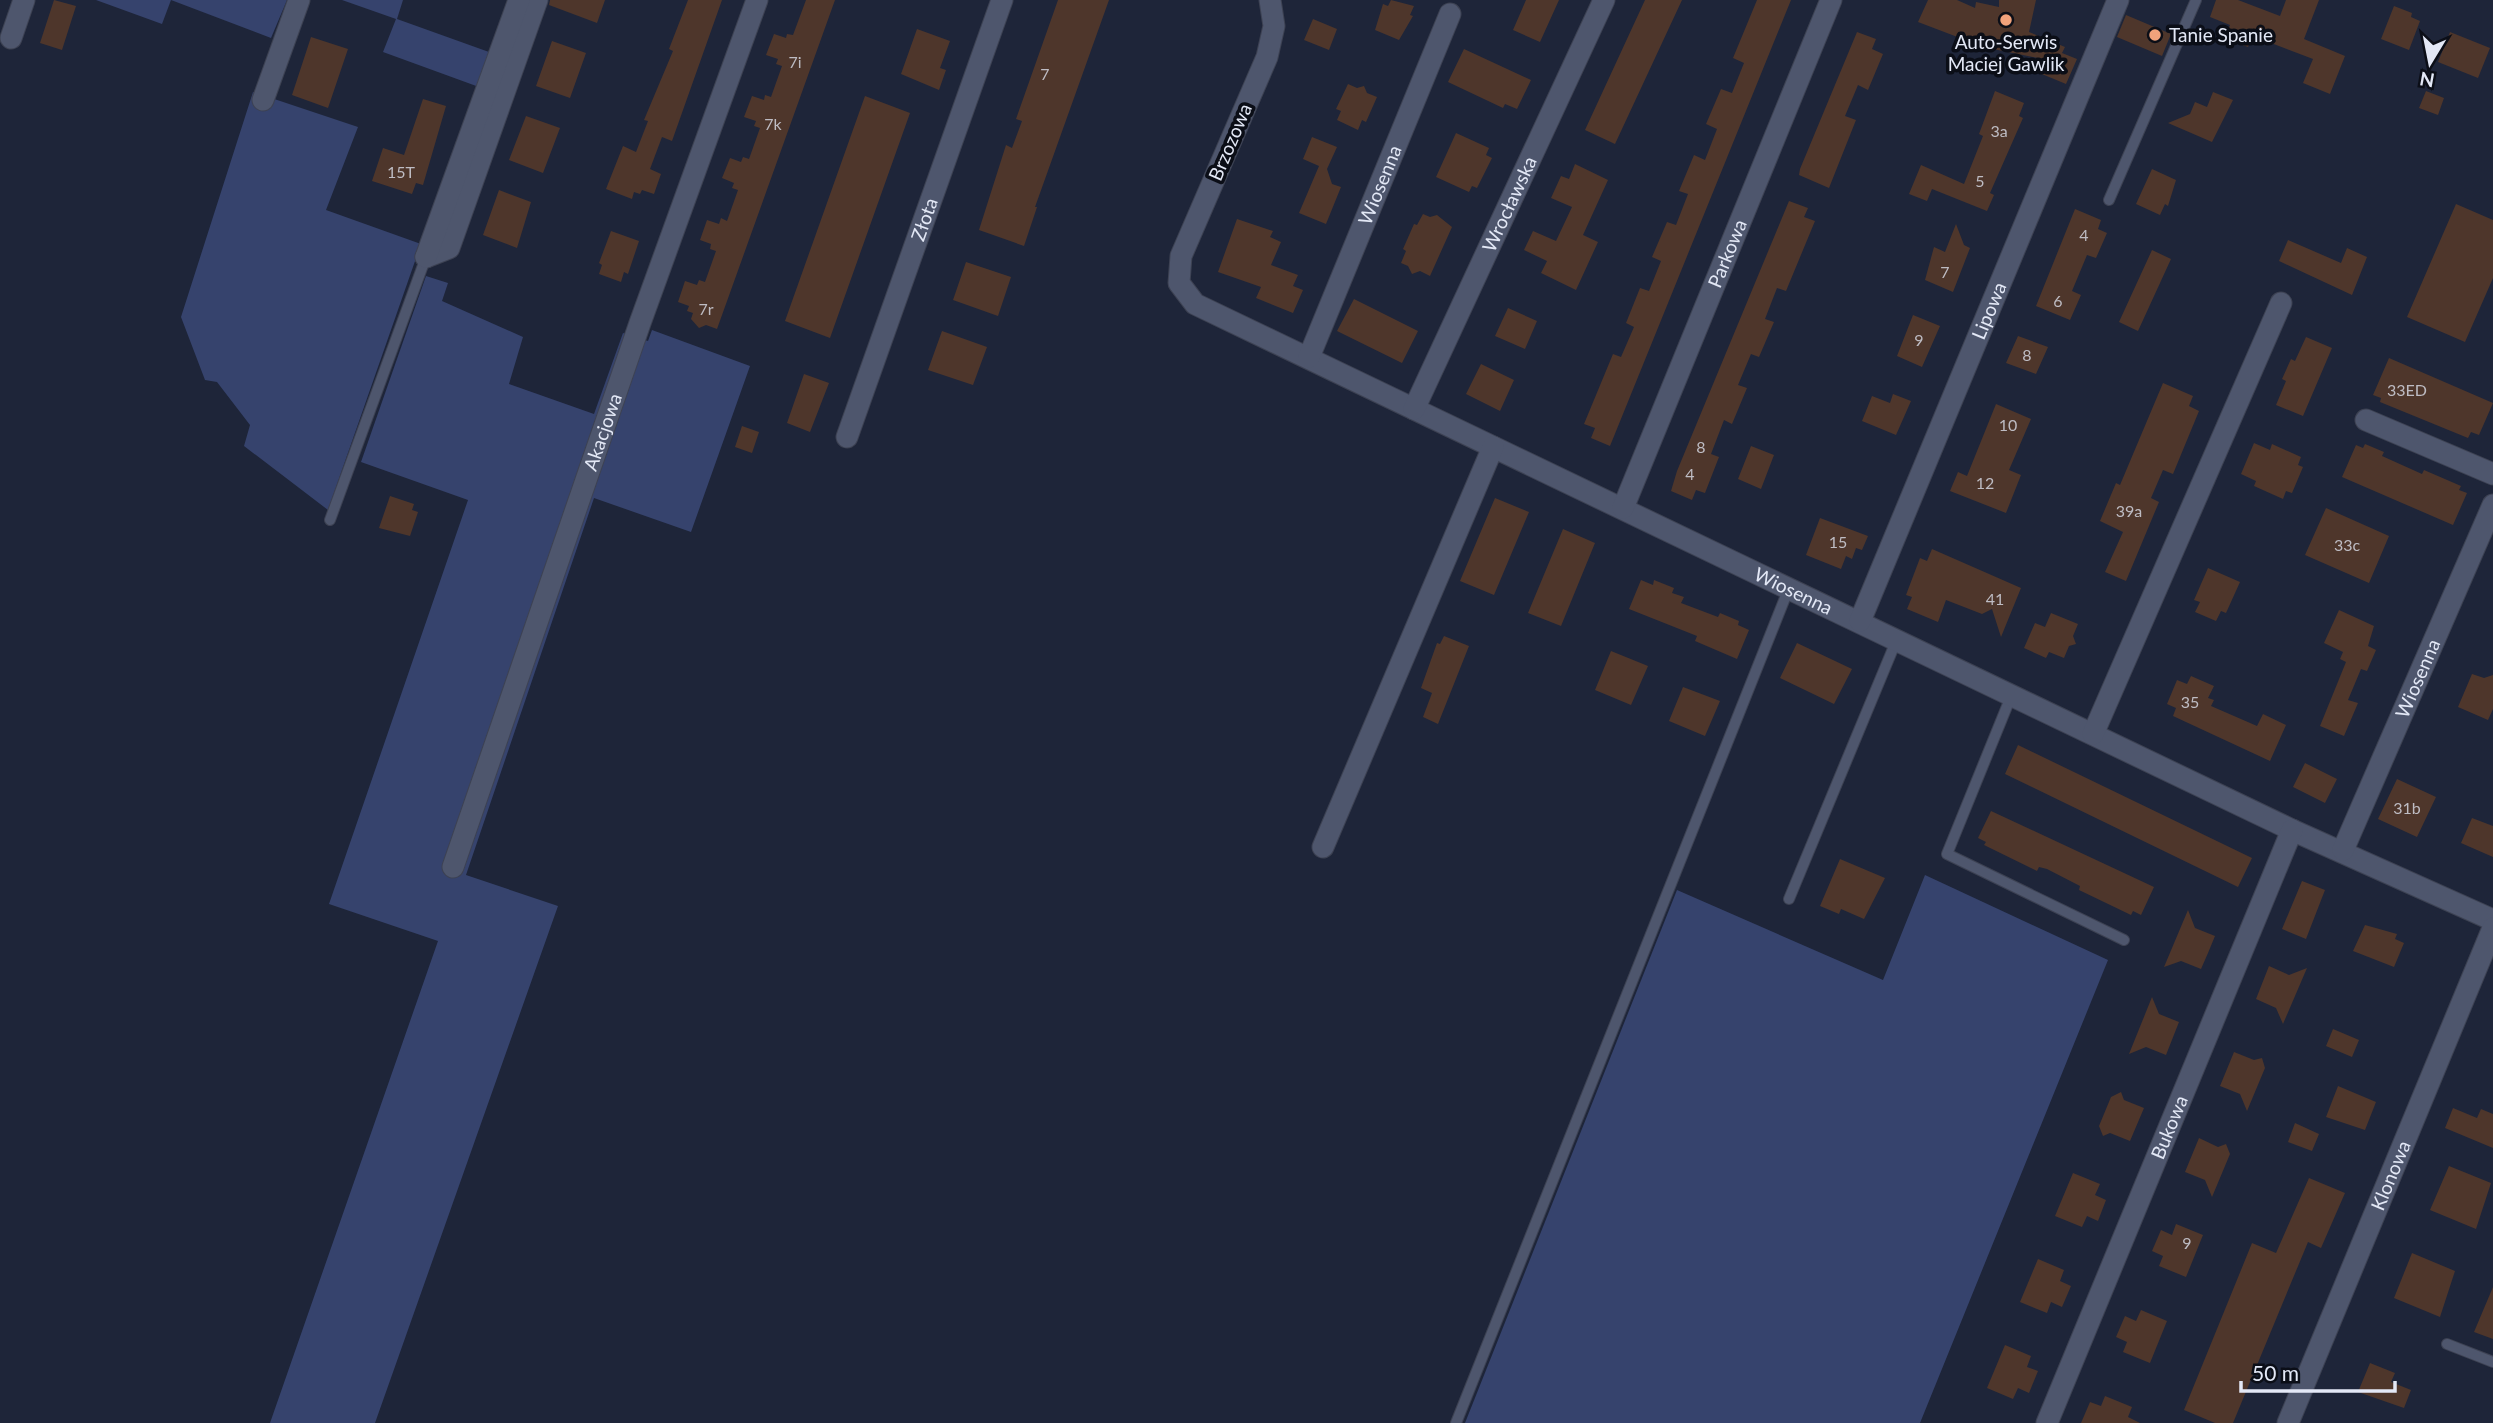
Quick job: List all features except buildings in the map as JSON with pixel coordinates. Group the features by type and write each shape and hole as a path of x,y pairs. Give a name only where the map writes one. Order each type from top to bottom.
{"street":[{"path":"11,38 24,0"},
{"path":"263,100 299,0"},
{"path":"426,257 519,0"},
{"path":"426,257 449,248 537,0"},
{"name":"Akacjowa","path":"453,867 635,336 757,0"},
{"name":"Złota","path":"846,437 1002,0"},
{"name":"Brzozowa","path":"1179,283 1181,256 1267,57 1274,26 1270,0"},
{"name":"Wrocławska","path":"1414,409 1604,0"},
{"name":"Parkowa","path":"1623,508 1831,0"},
{"name":"Lipowa","path":"1860,621 2118,0"},
{"name":"Wiosenna","path":"1308,357 1450,14"},
{"name":"Wiosenna","path":"1179,283 1195,304 1281,347 1308,357 2292,830 2343,850 2493,920"},
{"path":"2093,734 2281,303"},
{"path":"2366,420 2493,474"},
{"path":"1323,847 1493,447"},
{"name":"Wiosenna","path":"2343,850 2493,505"},
{"name":"Bukowa","path":"2047,1423 2292,830"},
{"name":"Klonowa","path":"2288,1423 2493,928"}],"lane":[{"path":"2109,200 2196,0"},
{"path":"330,520 426,257"},
{"path":"1456,1423 1789,588"},
{"path":"1789,899 1897,639"},
{"path":"2012,694 1947,854 2124,940"},
{"path":"2447,1344 2493,1362"}],"shaded area":[{"path":"96,0 171,0 162,24"},
{"path":"171,0 287,0 271,38"},
{"path":"342,0 403,0 397,19 489,52 479,87 383,52 396,19"},
{"path":"253,92 358,127 326,210 421,244 328,510 244,446 250,425 217,382 205,380 181,317"},
{"path":"426,276 448,283 442,301 523,337 509,384 594,414 623,333 648,341 652,330 750,366 691,532 594,498 466,875 558,906 375,1423 270,1423 438,941 329,904 468,500 361,462"},
{"path":"1925,875 2108,960 1920,1423 1465,1423 1677,890 1883,980"}],"place":[{"name":"Auto-Serwis Maciej Gawlik","path":"2006,20"},
{"name":"Tanie Spanie","path":"2155,35"}]}
